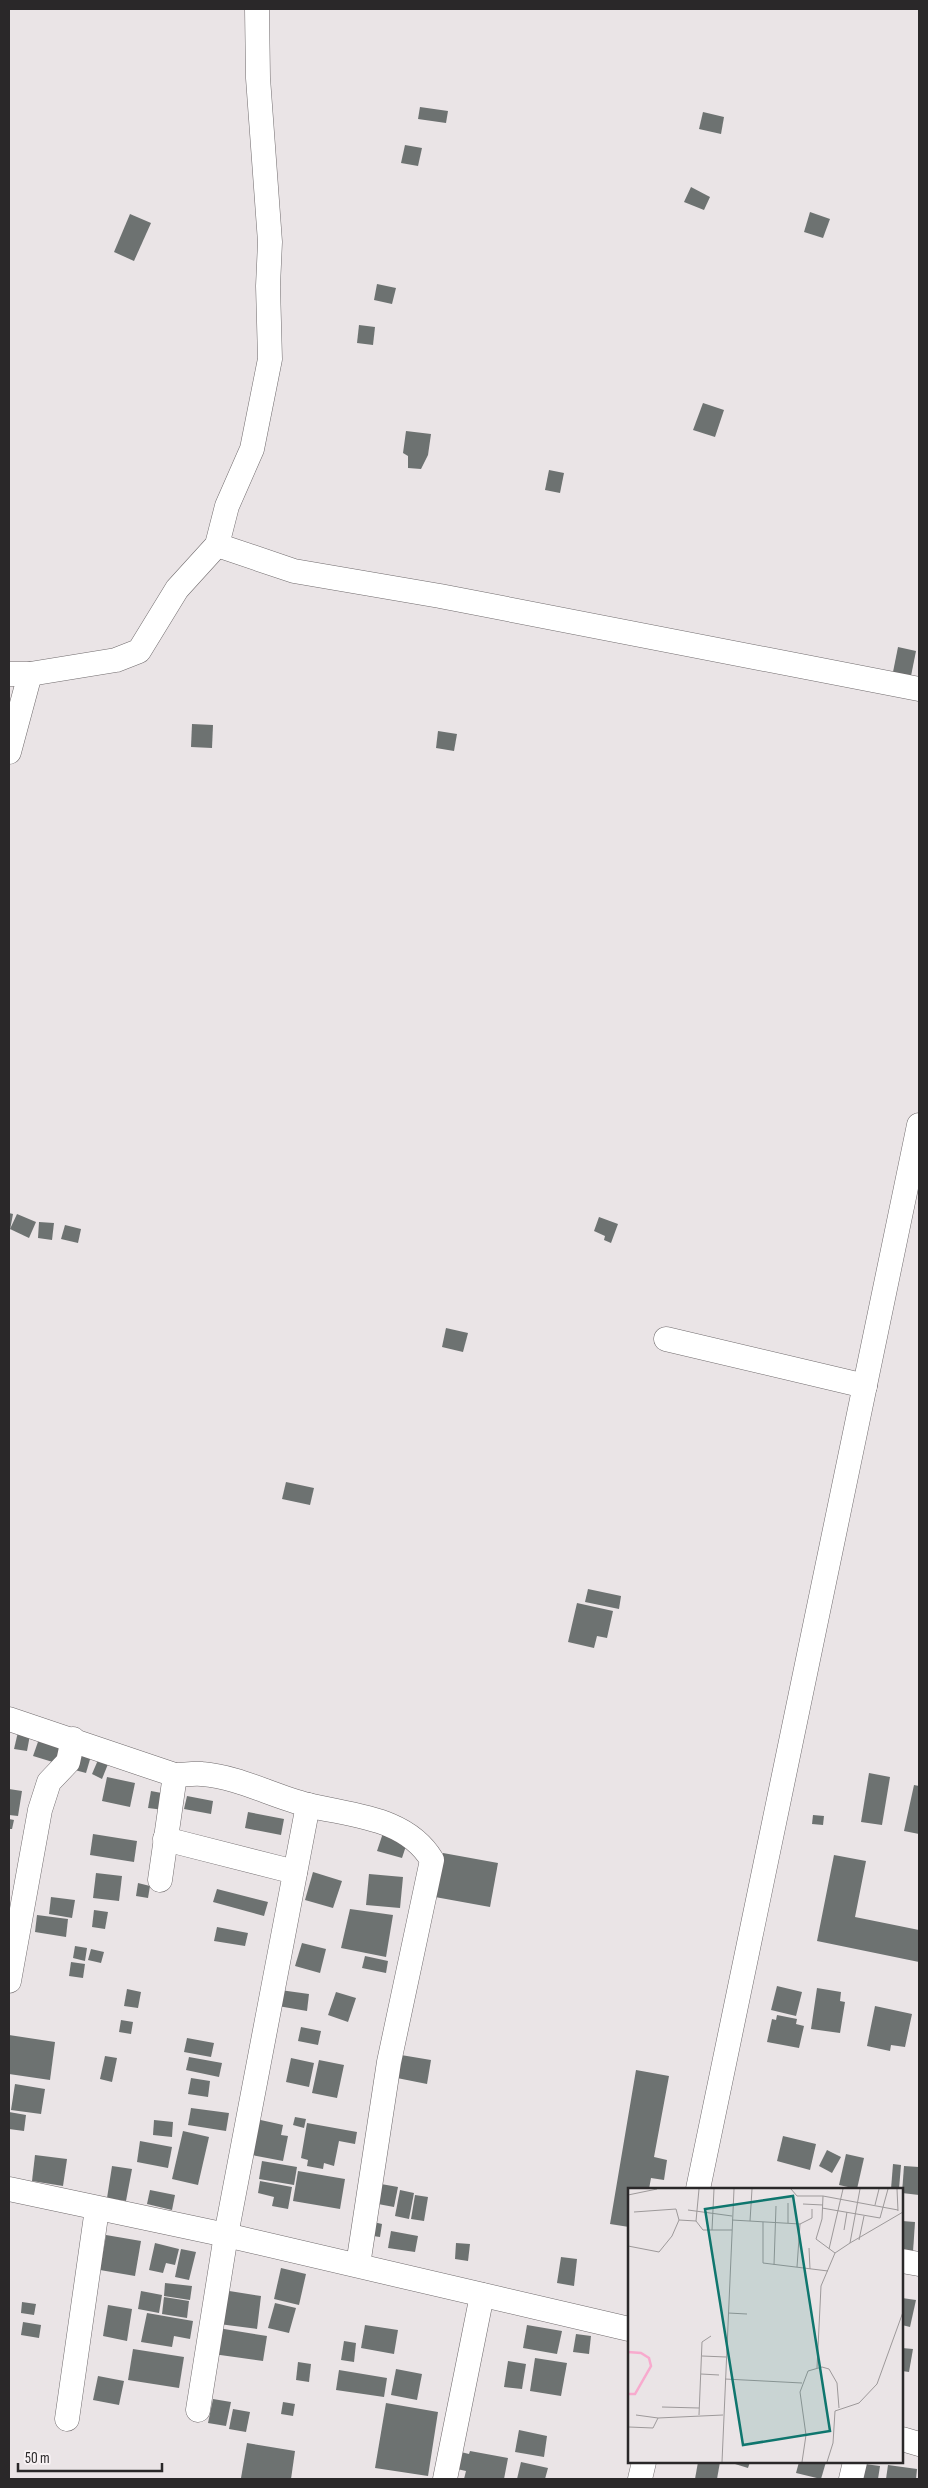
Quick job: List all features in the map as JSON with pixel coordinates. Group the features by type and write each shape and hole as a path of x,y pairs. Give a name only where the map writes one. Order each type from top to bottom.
{"street":[{"path":"9,752 20,674 116,660 139,651 177,590 217,545 227,506 252,449 270,359 268,286 270,242 258,78 257,9"},
{"path":"217,545 294,571 440,596 919,689"},
{"path":"698,2188 919,1125"},
{"path":"666,1339 865,1386"},
{"path":"9,1719 73,1739 140,1765 175,1775 200,1773 245,1784 308,1805 336,1809 393,1826 410,1834 424,1846 432,1860 389,2062 358,2265"},
{"path":"9,1981 40,1810 49,1782 68,1762 73,1739"},
{"path":"160,1880 175,1775"},
{"path":"198,2410 226,2235 308,1805"},
{"path":"165,1839 295,1872"},
{"path":"9,2188 97,2209 226,2235 358,2265 628,2329"},
{"path":"68,2419 97,2209"},
{"path":"903,2262 919,2264"},
{"path":"445,2479 482,2295"},
{"path":"903,2439 919,2444"},
{"path":"640,2479 644,2463"},
{"path":"851,2479 855,2463"}],"building":[{"path":"420,107 448,111 446,123 418,119"},
{"path":"703,112 724,117 721,134 699,129"},
{"path":"405,145 422,148 418,166 401,163"},
{"path":"691,187 710,197 704,210 684,202"},
{"path":"810,212 830,219 823,238 804,232"},
{"path":"130,214 151,223 134,261 114,252"},
{"path":"377,284 396,288 392,304 374,300"},
{"path":"359,325 375,327 373,345 357,343"},
{"path":"703,403 724,410 715,437 693,430"},
{"path":"406,431 431,434 428,455 421,469 408,468 408,456 403,453"},
{"path":"549,470 564,473 560,493 545,490"},
{"path":"898,647 916,651 910,681 892,677"},
{"path":"192,724 213,725 212,748 191,747"},
{"path":"438,731 457,734 454,751 436,748"},
{"path":"9,1213 13,1214 10,1230 9,1229"},
{"path":"17,1214 36,1222 29,1238 10,1229"},
{"path":"599,1217 618,1224 611,1243 604,1240 605,1236 594,1231"},
{"path":"39,1222 54,1223 52,1240 38,1238"},
{"path":"65,1225 81,1229 78,1243 61,1239"},
{"path":"446,1328 468,1333 463,1352 442,1347"},
{"path":"286,1482 314,1488 310,1505 282,1499"},
{"path":"588,1589 621,1596 619,1609 585,1602"},
{"path":"577,1603 613,1611 607,1638 597,1636 594,1648 568,1642"},
{"path":"18,1732 30,1735 27,1751 14,1749"},
{"path":"39,1739 61,1747 56,1763 33,1756"},
{"path":"76,1751 91,1756 86,1773 71,1769"},
{"path":"98,1760 108,1764 102,1779 92,1774"},
{"path":"869,1773 890,1777 882,1825 861,1822"},
{"path":"107,1777 135,1783 130,1807 102,1801"},
{"path":"914,1785 919,1786 919,1834 904,1831"},
{"path":"9,1789 22,1791 18,1816 9,1815"},
{"path":"151,1791 167,1794 164,1810 148,1808"},
{"path":"187,1796 213,1801 211,1814 184,1809"},
{"path":"248,1812 284,1819 281,1835 245,1828"},
{"path":"813,1815 824,1816 823,1825 812,1824"},
{"path":"9,1819 14,1820 12,1829 9,1829"},
{"path":"383,1833 408,1840 402,1858 377,1851"},
{"path":"93,1834 137,1841 134,1862 90,1855"},
{"path":"443,1853 498,1863 490,1907 435,1897"},
{"path":"834,1855 866,1861 855,1917 919,1930 919,1962 817,1941"},
{"path":"313,1872 342,1881 333,1908 305,1900"},
{"path":"96,1873 122,1876 119,1901 93,1898"},
{"path":"369,1874 403,1877 400,1908 366,1905"},
{"path":"138,1883 150,1886 148,1898 136,1896"},
{"path":"217,1889 268,1902 264,1916 213,1902"},
{"path":"51,1897 75,1900 72,1918 49,1914"},
{"path":"350,1909 393,1915 386,1957 341,1948"},
{"path":"94,1910 108,1912 105,1929 92,1927"},
{"path":"37,1915 68,1919 66,1937 35,1932"},
{"path":"217,1927 248,1933 245,1946 214,1941"},
{"path":"302,1943 326,1949 320,1973 295,1966"},
{"path":"75,1946 87,1948 85,1961 73,1958"},
{"path":"91,1949 104,1952 101,1963 88,1960"},
{"path":"365,1956 388,1961 386,1973 362,1968"},
{"path":"71,1962 85,1964 83,1978 69,1976"},
{"path":"777,1986 802,1992 796,2016 771,2010"},
{"path":"817,1988 841,1992 840,2001 845,2002 840,2033 811,2029"},
{"path":"127,1989 141,1992 138,2008 124,2006"},
{"path":"280,1990 309,1994 307,2011 278,2006"},
{"path":"336,1992 356,1998 348,2022 328,2015"},
{"path":"875,2006 912,2014 905,2047 891,2045 890,2051 867,2046"},
{"path":"777,2015 797,2019 796,2024 804,2026 799,2048 767,2042 772,2019 776,2020"},
{"path":"121,2020 133,2022 131,2034 119,2032"},
{"path":"301,2027 321,2031 318,2045 298,2041"},
{"path":"9,2035 55,2042 50,2080 9,2074"},
{"path":"187,2038 214,2043 211,2057 184,2052"},
{"path":"401,2055 431,2060 427,2084 397,2078"},
{"path":"105,2056 117,2058 112,2082 100,2079"},
{"path":"189,2057 222,2063 219,2077 186,2070"},
{"path":"291,2058 314,2063 309,2087 286,2082"},
{"path":"319,2060 344,2065 337,2098 312,2093"},
{"path":"636,2070 669,2076 654,2157 667,2160 664,2180 651,2178 649,2188 628,2188 628,2227 610,2224"},
{"path":"191,2078 210,2081 208,2097 188,2094"},
{"path":"15,2084 45,2089 41,2114 11,2110"},
{"path":"191,2108 229,2113 226,2131 188,2125"},
{"path":"9,2112 26,2115 24,2131 9,2129"},
{"path":"295,2117 306,2119 304,2128 293,2125"},
{"path":"252,2118 283,2125 281,2135 288,2136 283,2161 252,2155"},
{"path":"154,2120 173,2122 172,2137 153,2135"},
{"path":"307,2123 357,2132 355,2144 339,2141 334,2166 324,2163 323,2169 307,2166 308,2160 301,2158"},
{"path":"183,2131 209,2137 198,2185 172,2179"},
{"path":"783,2136 816,2144 810,2170 777,2161"},
{"path":"140,2141 172,2147 168,2168 137,2162"},
{"path":"827,2150 841,2157 832,2173 819,2166"},
{"path":"846,2154 864,2158 857,2188 839,2185"},
{"path":"35,2155 67,2159 63,2186 32,2181"},
{"path":"262,2161 297,2167 294,2185 259,2179"},
{"path":"893,2164 901,2165 899,2188 891,2188"},
{"path":"112,2166 132,2169 126,2201 107,2198"},
{"path":"904,2166 919,2167 919,2195 903,2193"},
{"path":"298,2171 345,2179 340,2209 293,2201"},
{"path":"260,2181 292,2187 288,2209 272,2206 274,2197 258,2193"},
{"path":"381,2184 398,2187 394,2207 378,2204"},
{"path":"150,2190 175,2195 172,2210 147,2204"},
{"path":"400,2190 414,2193 409,2219 395,2216"},
{"path":"415,2195 428,2197 424,2221 411,2219"},
{"path":"369,2221 382,2224 380,2237 366,2235"},
{"path":"903,2221 915,2222 913,2252 903,2251"},
{"path":"391,2231 418,2236 415,2252 388,2248"},
{"path":"106,2235 141,2241 135,2276 100,2270"},
{"path":"155,2243 179,2249 175,2265 166,2263 163,2273 149,2270"},
{"path":"456,2243 470,2244 468,2261 455,2259"},
{"path":"181,2249 196,2252 189,2280 175,2277"},
{"path":"561,2257 577,2259 574,2286 557,2283"},
{"path":"281,2268 306,2274 299,2305 274,2299"},
{"path":"165,2283 192,2286 190,2300 164,2296"},
{"path":"223,2290 261,2296 257,2329 219,2324"},
{"path":"141,2291 162,2295 159,2313 138,2309"},
{"path":"164,2297 189,2301 187,2318 162,2314"},
{"path":"903,2298 916,2300 910,2327 903,2325"},
{"path":"22,2302 36,2304 34,2315 21,2313"},
{"path":"275,2303 296,2308 289,2333 268,2328"},
{"path":"108,2305 132,2309 127,2341 103,2336"},
{"path":"147,2313 193,2321 190,2339 174,2336 172,2347 141,2342"},
{"path":"23,2322 41,2325 39,2338 21,2335"},
{"path":"365,2325 398,2330 394,2354 361,2348"},
{"path":"527,2325 562,2331 557,2354 523,2348"},
{"path":"218,2328 267,2336 263,2361 213,2354"},
{"path":"576,2334 591,2336 589,2354 573,2352"},
{"path":"344,2341 356,2343 354,2362 341,2360"},
{"path":"903,2348 913,2349 909,2372 903,2371"},
{"path":"133,2349 184,2357 179,2388 128,2380"},
{"path":"535,2358 567,2363 561,2396 530,2391"},
{"path":"508,2361 526,2364 522,2389 504,2387"},
{"path":"298,2362 311,2364 309,2382 296,2380"},
{"path":"396,2369 422,2374 417,2400 391,2395"},
{"path":"339,2370 387,2378 384,2397 336,2390"},
{"path":"98,2376 124,2381 119,2405 93,2400"},
{"path":"213,2399 231,2402 226,2426 208,2423"},
{"path":"283,2402 295,2404 293,2416 281,2414"},
{"path":"386,2403 438,2412 428,2476 375,2468"},
{"path":"233,2409 250,2412 246,2432 229,2429"},
{"path":"519,2430 547,2436 544,2457 515,2452"},
{"path":"247,2443 295,2451 291,2479 241,2478"},
{"path":"470,2451 508,2458 504,2479 464,2479 466,2471 457,2469 461,2452 469,2454"},
{"path":"521,2462 548,2468 545,2479 517,2479"},
{"path":"698,2463 720,2463 717,2479 695,2479"},
{"path":"735,2463 750,2463 748,2468"},
{"path":"799,2463 826,2463 821,2479 796,2473"},
{"path":"857,2463 880,2466 878,2479 855,2479"},
{"path":"888,2465 917,2469 916,2479 886,2479"}]}
